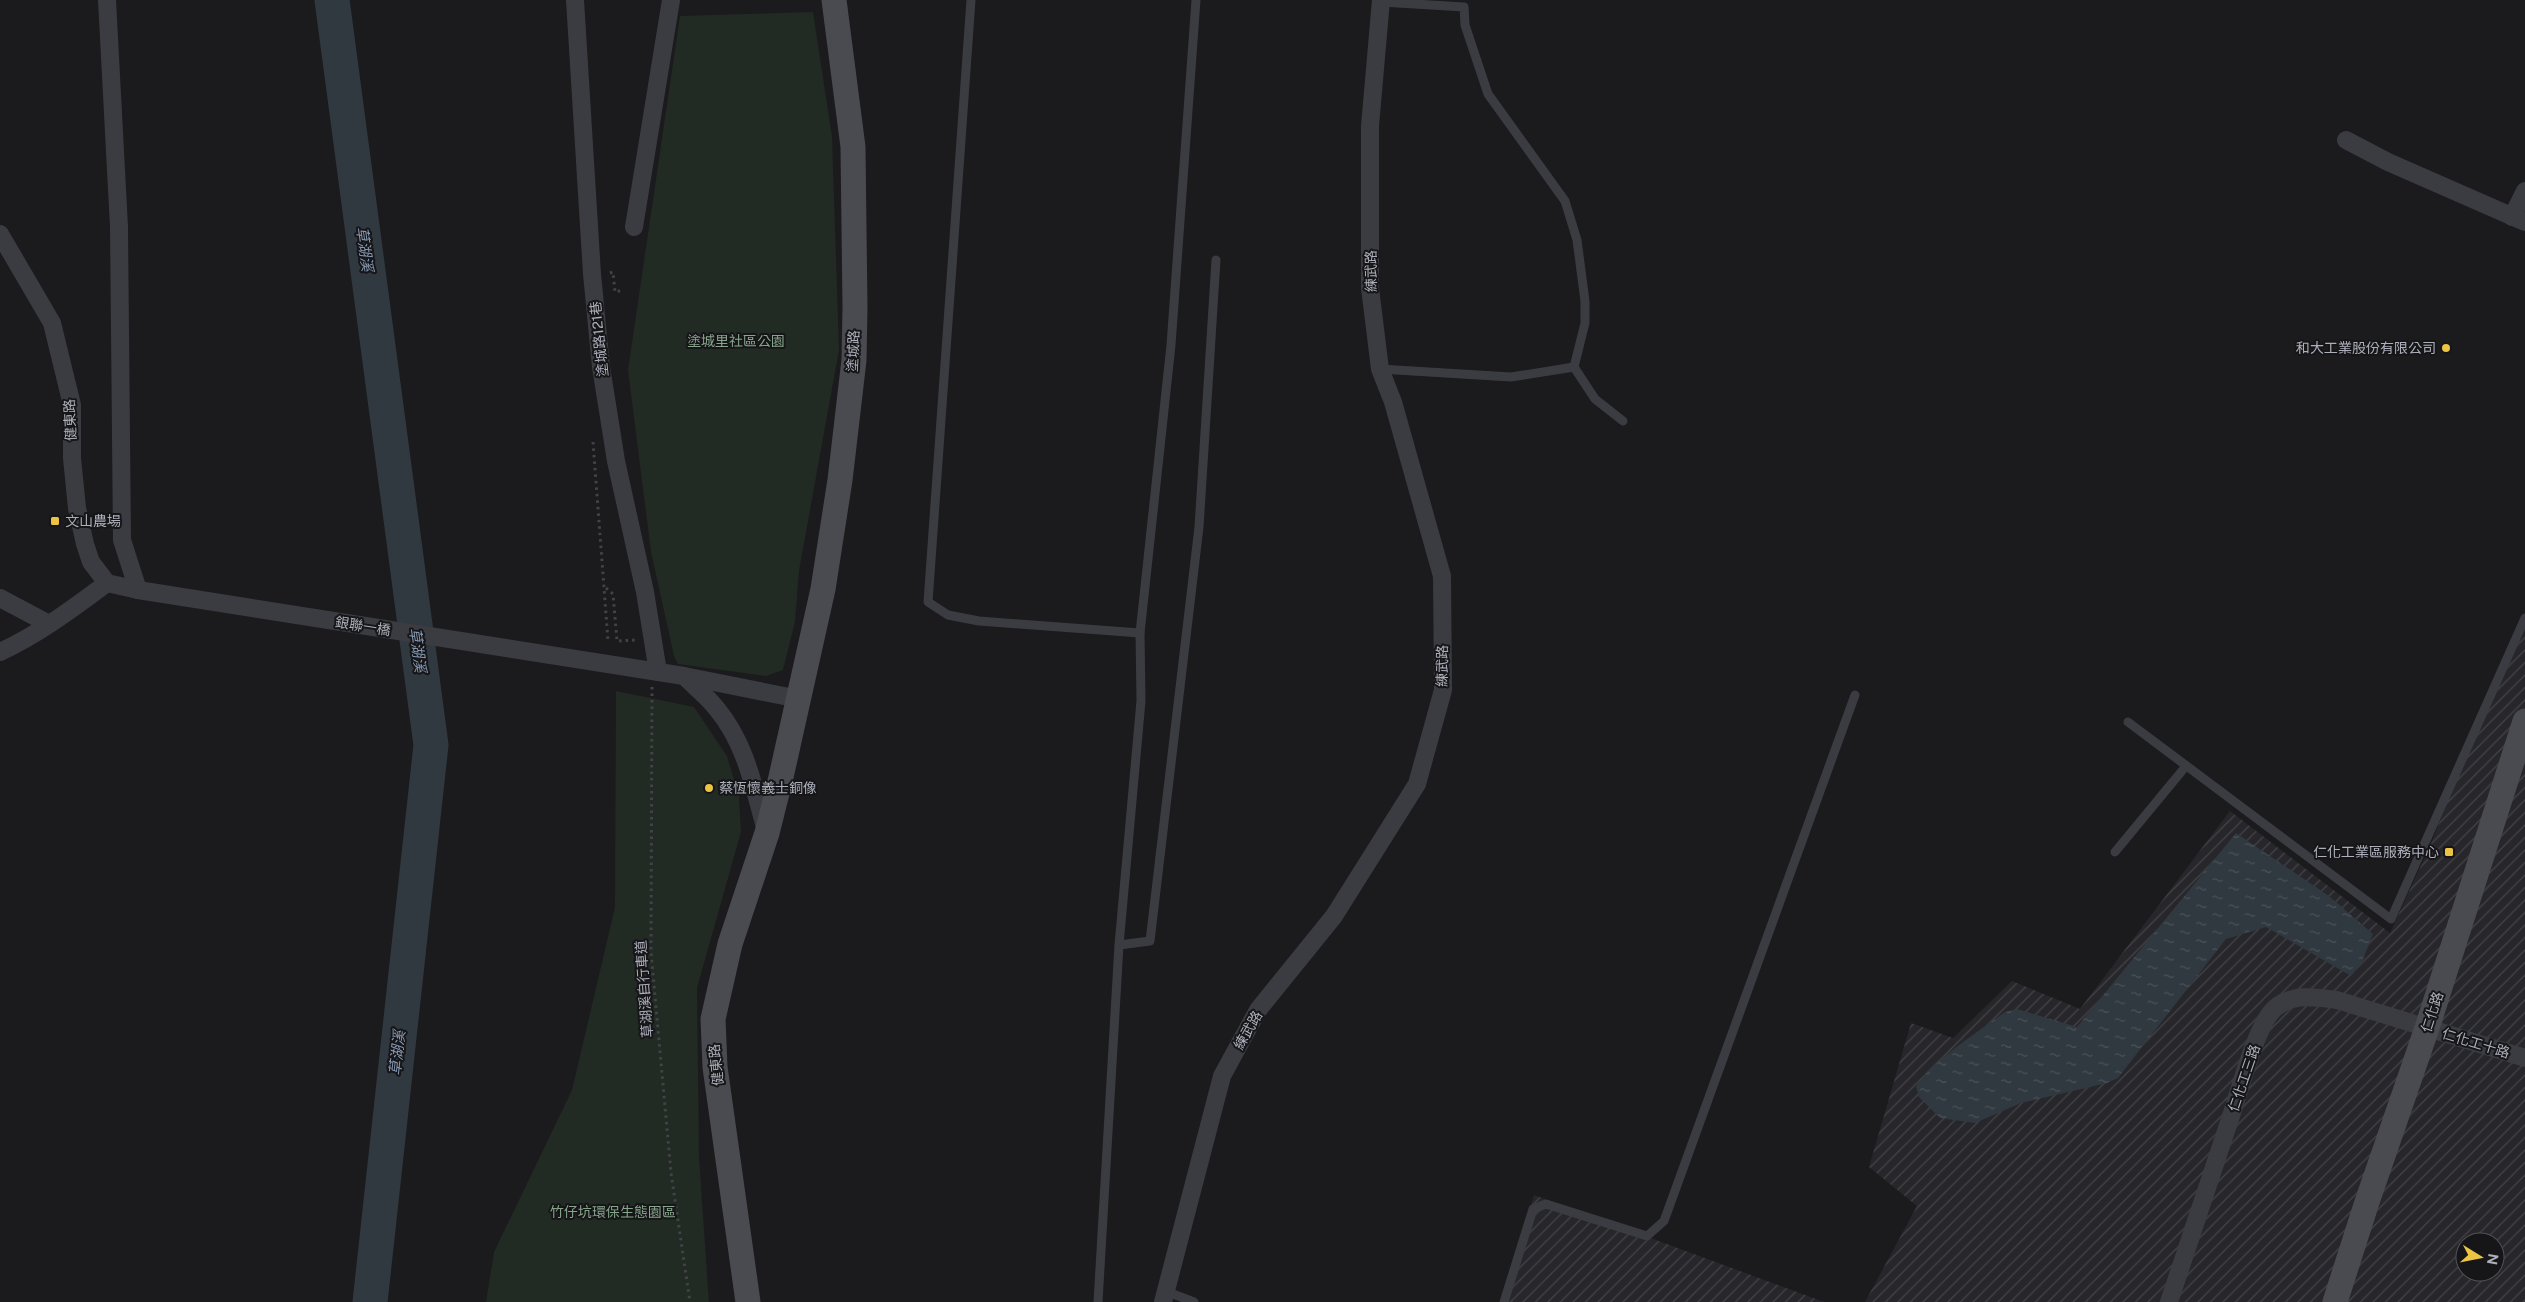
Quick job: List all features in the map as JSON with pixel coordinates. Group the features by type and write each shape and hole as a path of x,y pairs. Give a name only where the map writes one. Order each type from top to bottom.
{"street":[{"path":"107,0 119,227 122,540 138,590"},
{"name":"塗城路121巷","path":"575,0 592,274 601,367 619,480 647,600 653,672"},
{"path":"634,227 671,0"},
{"name":"塗城路","path":"799,699 826,571 840,480 854,360 853,147 834,0"},
{"name":"練武路","path":"1164,1297 1222,1076 1258,1010 1334,916 1418,784 1443,690 1442,576 1393,402 1380,369 1370,288 1370,126 1381,1"},
{"path":"2346,140 2388,162 2518,220 2525,191"},
{"name":"健東路","path":"0,234 52,323 72,405 72,458 79,517 92,562 108,582"},
{"path":"0,652 70,612 108,582 138,590"},
{"name":"銀聯一橋","path":"138,590 653,672"},
{"path":"0,598 48,624"},
{"path":"653,672 684,676 799,699"},
{"path":"684,676 717,708 736,736 751,776 767,833"},
{"name":"健東路","path":"748,1302 715,1067 713,1019 730,944 767,833 799,699"},
{"name":"仁化路","path":"2335,1302 2366,1202 2427,1028 2525,720"},
{"name":"仁化工三路","path":"2169,1302 2248,1064 2265,1020 2275,1008 2296,998 2315,996 2337,1000 2427,1028"},
{"name":"仁化工十路","path":"2427,1028 2525,1058"}],"lane":[{"path":"971,0 928,602 948,615 979,621 1140,633"},
{"path":"1098,1302 1119,945 1141,701 1140,633 1172,345 1196,0"},
{"path":"1381,1 1465,4 1465,25 1488,94 1565,201 1577,240 1585,301 1585,323 1574,368 1595,399 1623,421"},
{"path":"1119,945 1150,941 1199,528 1216,260"},
{"path":"1380,369 1512,376 1574,368"},
{"path":"2128,722 2391,919 2525,618"},
{"path":"1504,1302 1533,1209 1546,1204 1647,1236 1664,1221 1855,695"},
{"path":"2115,852 2186,766"},
{"path":"1164,1297 1194,1302"}],"path":[{"path":"602,274 613,272 615,292 623,290"},
{"path":"605,588 613,594 617,640 640,640"},
{"name":"草湖溪自行車道","path":"653,672 651,952 671,1173 690,1302"}],"shaded area":[{"path":"2525,626 2525,1302 1865,1302 1917,1206 1869,1167 1911,1023 1953,1038 2012,981 2080,1009 2230,811 2390,933 2430,846 2496,677"},
{"path":"1534,1195 1824,1302 1503,1302"}],"green space":[{"name":"塗城里社區公園","path":"813,12 832,136 839,350 799,571 795,622 783,670 766,676 678,664 674,656 651,552 628,370 680,16"},
{"name":"竹仔坑環保生態園區","path":"616,691 694,707 727,756 739,797 741,832 697,988 699,1157 709,1302 486,1302 494,1252 572,1090 615,907"}],"water":[{"path":"2236,833 2329,896 2373,934 2362,962 2351,976 2266,927 2226,939 2118,1078 2107,1083 2021,1103 1975,1123 1940,1118 1919,1097 1916,1087 1932,1068 2005,1012 2017,1009 2077,1027"}],"waterway":[{"name":"草湖溪","path":"332,0 431,745 370,1302"}],"place":[{"name":"和大工業股份有限公司","path":"2446,348"},
{"name":"文山農場","path":"55,521"},
{"name":"蔡恆懷義士銅像","path":"709,788"},
{"name":"仁化工業區服務中心","path":"2449,852"}]}
